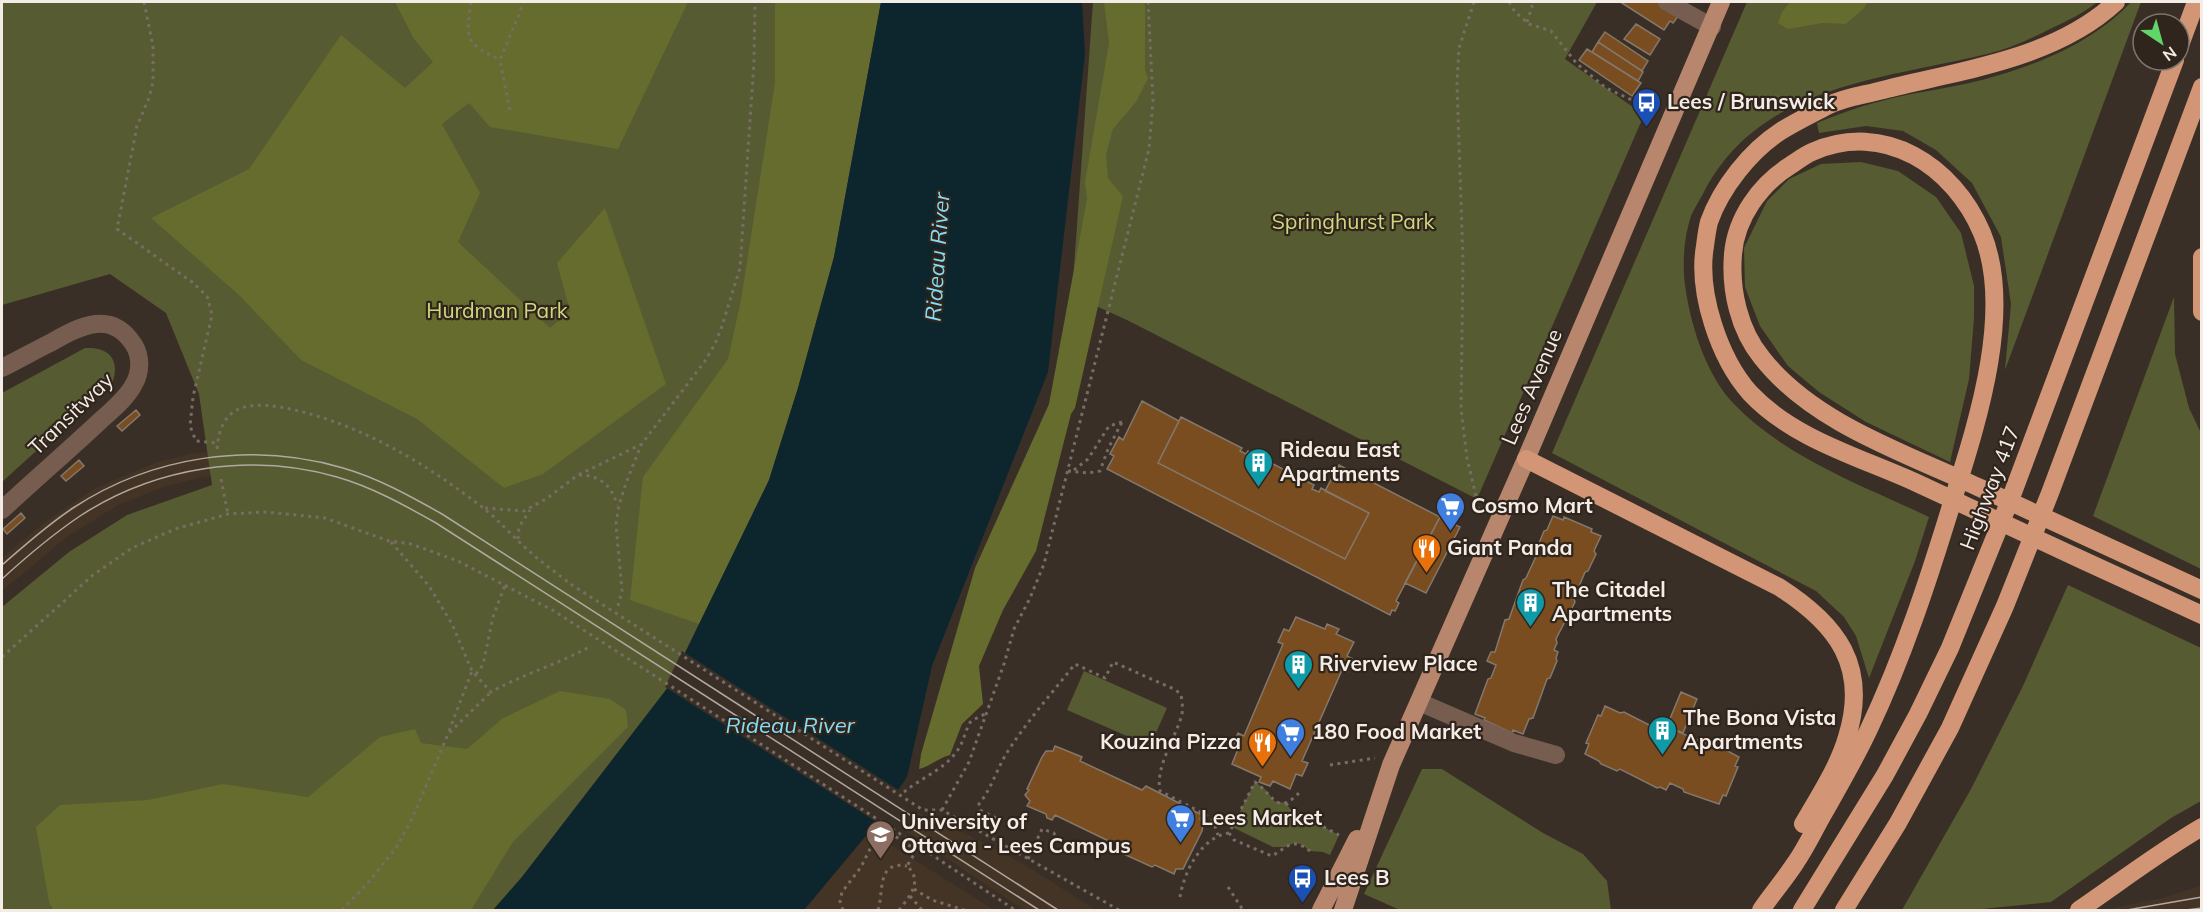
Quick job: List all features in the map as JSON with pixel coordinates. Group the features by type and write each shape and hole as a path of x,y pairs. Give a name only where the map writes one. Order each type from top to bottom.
{"highway":[{"path":"2116,2 2077,30 1999,63 1925,79 1831,104 1778,133 1749,158 1727,188 1709,223 1703,260 1709,309 1725,356 1750,392 1772,412 1797,429 1829,446 1892,472 2202,615"},
{"name":"Highway 417","path":"1802,910 1885,775 1950,648 2012,495 2171,72"},
{"path":"1844,910 1921,782 1968,691 2001,617 2050,493 2202,87"},
{"path":"1759,910 1796,861 1869,729 1908,634 1932,569 1970,444 1990,359 1994,311 1993,270 1983,234 1964,198 1939,170 1907,151 1875,141 1845,142 1812,152 1777,174 1757,194 1744,218 1733,250 1733,287 1742,324 1761,357 1801,397 1826,415 1854,430 1901,451 2105,545 2202,590"},
{"path":"2202,257 2202,312"},
{"path":"1526,459 1779,587 1817,614 1836,635 1851,673 1854,701 1847,740 1759,910"},
{"path":"2079,910 2154,856 2202,827"}],"main road":[{"name":"Lees Avenue","path":"1321,910 1382,789 1721,2"},
{"name":"Lees Avenue","path":"1343,910 1382,789"}],"lane":[{"path":"1667,2 1712,27"},
{"name":"Transitway","path":"2,368 77,328 103,323 116,327 135,346 140,360 139,372 134,385 117,405 2,510"},
{"path":"1419,702 1514,743 1556,754"}],"path":[{"path":"144,2 153,46 153,82 137,126 117,229 192,282 207,296 213,315 192,397 190,426 196,441 217,443"},
{"path":"471,2 467,34 475,48 500,60"},
{"path":"510,110 500,60 524,2"},
{"path":"618,606 622,591 616,524 618,510 640,445 705,361 722,326 736,282 741,254 749,141 755,2"},
{"path":"942,810 969,762 988,713 1014,629 1044,564 1070,471 1149,149 1153,100 1148,2"},
{"path":"1474,2 1459,48 1457,83 1463,261 1461,409 1467,458 1479,509 1476,514"},
{"path":"1509,2 1515,12 1527,22 1551,31 1578,64 1606,88 1634,101 1670,124"},
{"path":"1527,22 1532,7 1530,2"},
{"path":"217,449 222,425 232,412 253,405 271,406 327,418 391,447 483,508 518,541 572,585 923,810 942,810 1119,910"},
{"path":"1122,422 1100,471 1089,473 1070,471 1088,459 1109,426 1122,422"},
{"path":"483,508 516,512 531,508 578,475 640,445"},
{"path":"578,475 592,476 605,483 614,495 618,510"},
{"path":"221,479 228,514"},
{"path":"518,541 519,527 531,508"},
{"path":"2,657 93,575 132,548 175,529 228,514 266,512 325,518 389,541 411,544 458,561 554,611 1016,910"},
{"path":"389,541 429,586 441,605 474,672 491,692"},
{"path":"342,910 396,848 412,819 474,672 483,665 494,617 505,585"},
{"path":"448,734 491,692 591,646"},
{"path":"996,818 980,810 979,804 987,794 1007,753 1024,728 1075,664 1105,678 1113,662 1176,690 1181,695 1183,712 1163,763 1160,791 1206,814 1213,821 1218,835"},
{"path":"904,792 945,764 959,749 972,720 988,713"},
{"path":"1330,765 1375,758"},
{"path":"1229,833 1255,782 1266,790 1274,801 1291,802 1301,791"},
{"path":"1286,803 1291,810 1339,835"},
{"path":"843,910 840,901 842,892 861,867 881,827 916,850"},
{"path":"1028,859 1042,829 1054,833 1056,840"},
{"path":"1180,897 1182,882 1208,841 1218,835 1229,833"},
{"path":"1229,833 1234,840 1272,856 1294,843 1301,844 1310,850"},
{"path":"907,866 919,846"},
{"path":"878,910 881,882 886,871 896,866 907,866 915,875 914,889 899,910"},
{"path":"1228,887 1243,910"},
{"path":"914,889 932,900 963,910"},
{"path":"910,896 922,910"}],"shaded area":[{"path":"233,449 238,473 204,477 163,487 118,505 67,537 2,591 2,558 41,525 94,489 157,462 191,454"},
{"path":"919,813 935,823 940,820 1025,865 1096,910 1024,910 906,831"},
{"name":"University of Ottawa - Lees Campus","path":"869,832 888,843 994,910 804,910"},
{"path":"2201,886 2201,910 2103,910 2162,898"}],"green space":[{"name":"Hurdman Park","path":"2,2 881,2 769,480 669,686 522,877 493,910 2,910 2,607 69,552 127,515 212,485 199,394 166,313 110,274 2,305"},
{"path":"395,2 688,2 618,149 490,127 469,103 442,124 480,193 458,242 550,328 570,311 557,263 605,208 666,384 543,474 504,488 417,419 301,360 239,295 151,218 249,169 341,35 405,88 433,62 414,39"},
{"path":"775,2 881,2 834,257 798,388 769,480 699,624 630,600 643,477 728,359 741,300 775,83"},
{"name":"Springhurst Park","path":"1093,2 1597,2 1565,59 1644,115 1477,499 1129,321 1072,295"},
{"path":"1104,2 1145,2 1145,70 1148,78 1136,102 1113,129 1106,154 1108,178 1123,196 1075,408 1071,414 1036,551 1003,610 979,666 983,704 962,724 950,755 919,769 921,754 975,568 1049,404 1087,199 1085,182 1109,43"},
{"path":"1747,2 2097,2 2069,20 2003,49 1868,80 1830,91 1793,106 1760,127 1730,153 1706,188 1691,216 1686,235 1684,264 1689,306 1702,351 1724,393 1755,423 1801,455 1929,517 1915,561 1869,678 1856,636 1844,617 1816,591 1552,453"},
{"path":"1790,2 1868,2 1846,24 1823,23 1788,29 1778,23 1782,12"},
{"path":"2131,2 2141,2 2137,12 2131,12 2131,29 2005,370 2011,304 2001,237 1972,183 1936,150 1903,131 1866,126 1819,133 1817,123 1870,104 1982,80 2022,68 2081,41 2116,17"},
{"path":"1861,162 1898,171 1936,197 1961,233 1974,286 1974,318 1969,379 1950,462 1866,422 1819,392 1788,366 1760,326 1745,287 1744,248 1767,201 1789,179 1821,164"},
{"path":"2174,297 2175,354 2189,408 2201,433 2201,569 2093,516"},
{"path":"85,348 100,350 110,356 115,366 113,381 2,482 2,393"},
{"path":"2068,585 2201,648 2201,801 2171,818 2051,902 1972,910 1902,910 1971,789 2022,688"},
{"path":"1084,671 1167,708 1150,746 1067,710"},
{"path":"560,691 610,699 626,710 628,727 513,842 471,910 53,910 49,902 36,827 60,805 148,800 223,784 308,797 380,737 415,729 421,743 467,749 503,718"},
{"path":"1422,769 1442,769 1543,833 1583,854 1607,881 1611,910 1400,910 1364,894"},
{"path":"1255,782 1266,790 1274,801 1286,803 1291,810 1339,835 1330,855 1310,851 1301,844 1294,843 1285,847 1273,847 1232,827"}],"water":[{"name":"Rideau River","path":"881,2 1082,2 1085,54 1048,372 932,666 907,777 869,832 804,910 493,910 522,877 669,686 769,480 798,388 834,257"}],"pier":[{"path":"682,651 900,791 878,823 665,687"}],"building":[{"path":"1623,2 1658,2 1679,15 1673,23 1670,21 1664,30"},
{"path":"1636,24 1660,39 1650,55 1624,39"},
{"path":"1605,32 1648,61 1642,71 1598,42"},
{"path":"1598,42 1643,72 1638,81 1592,52"},
{"path":"1587,49 1641,83 1632,96 1579,60"},
{"path":"1142,401 1179,421 1158,463 1345,559 1369,513 1325,491 1339,465 1440,517 1396,601 1399,603 1395,611 1392,610 1390,615 1107,469 1114,456 1110,454 1119,437 1123,440"},
{"path":"136,410 140,415 122,431 117,426"},
{"name":"Rideau East Apartments","path":"1181,417 1242,448 1240,451 1246,454 1248,451 1314,485 1312,489 1319,492 1321,488 1369,513 1345,559 1158,463"},
{"path":"79,460 84,466 66,481 61,476"},
{"path":"21,513 25,518 7,534 3,529"},
{"name":"The Citadel Apartments","path":"1553,516 1563,520 1564,517 1592,529 1591,532 1601,536 1594,551 1596,554 1588,571 1585,572 1574,599 1575,602 1556,639 1554,650 1558,652 1557,661 1550,678 1547,679 1533,718 1529,719 1523,734 1513,730 1512,733 1475,714 1488,679 1491,678 1496,665 1487,661 1491,652 1495,652 1505,620 1509,619 1523,580 1526,578 1538,552 1537,548 1544,531 1547,530"},
{"path":"1440,517 1460,527 1426,593 1405,583"},
{"name":"Riverview Place","path":"1296,617 1325,629 1327,624 1339,629 1336,634 1354,642 1347,656 1353,659 1347,672 1342,670 1302,761 1308,763 1302,776 1296,774 1290,789 1273,781 1270,786 1259,782 1261,777 1232,764 1238,749 1233,747 1238,733 1244,736 1283,644 1278,642 1284,629 1289,631"},
{"path":"1681,692 1697,699 1683,733 1667,726"},
{"name":"The Bona Vista Apartments","path":"1605,706 1620,713 1624,712 1653,727 1656,722 1702,742 1707,740 1739,757 1735,766 1738,767 1726,796 1723,795 1719,804 1684,792 1683,789 1670,783 1666,790 1657,788 1620,769 1617,771 1601,764 1585,754 1589,744 1586,743 1598,715 1601,716"},
{"path":"1055,746 1082,757 1080,761 1142,790 1146,786 1202,815 1200,819 1203,825 1202,831 1183,869 1176,869 1174,874 1155,865 1152,867 1117,851 1117,845 1055,815 1052,820 1047,818 1046,814 1027,806 1030,801 1025,795 1029,790 1027,789 1042,757 1046,751 1053,751"}],"tram line":[{"path":"2,565 45,528 73,508 104,490 169,465 204,458 238,455 274,456 309,460 356,472 394,488 442,514 1058,910"},
{"path":"2,579 80,516 109,499 171,476 237,465 304,469 350,481 388,497 436,523 1039,910"},
{"path":"2127,910 2202,897"},
{"path":"2186,910 2202,908"}],"place":[{"name":"Lees / Brunswick","path":"1646,128"},
{"name":"Rideau East Apartments","path":"1259,488"},
{"name":"Cosmo Mart","path":"1450,532"},
{"name":"Giant Panda","path":"1426,574"},
{"name":"The Citadel Apartments","path":"1531,628"},
{"name":"Riverview Place","path":"1298,690"},
{"name":"The Bona Vista Apartments","path":"1662,756"},
{"name":"180 Food Market","path":"1291,758"},
{"name":"Kouzina Pizza","path":"1262,768"},
{"name":"Lees Market","path":"1180,844"},
{"name":"University of Ottawa - Lees Campus","path":"880,860"},
{"name":"Lees B","path":"1303,904"}]}
